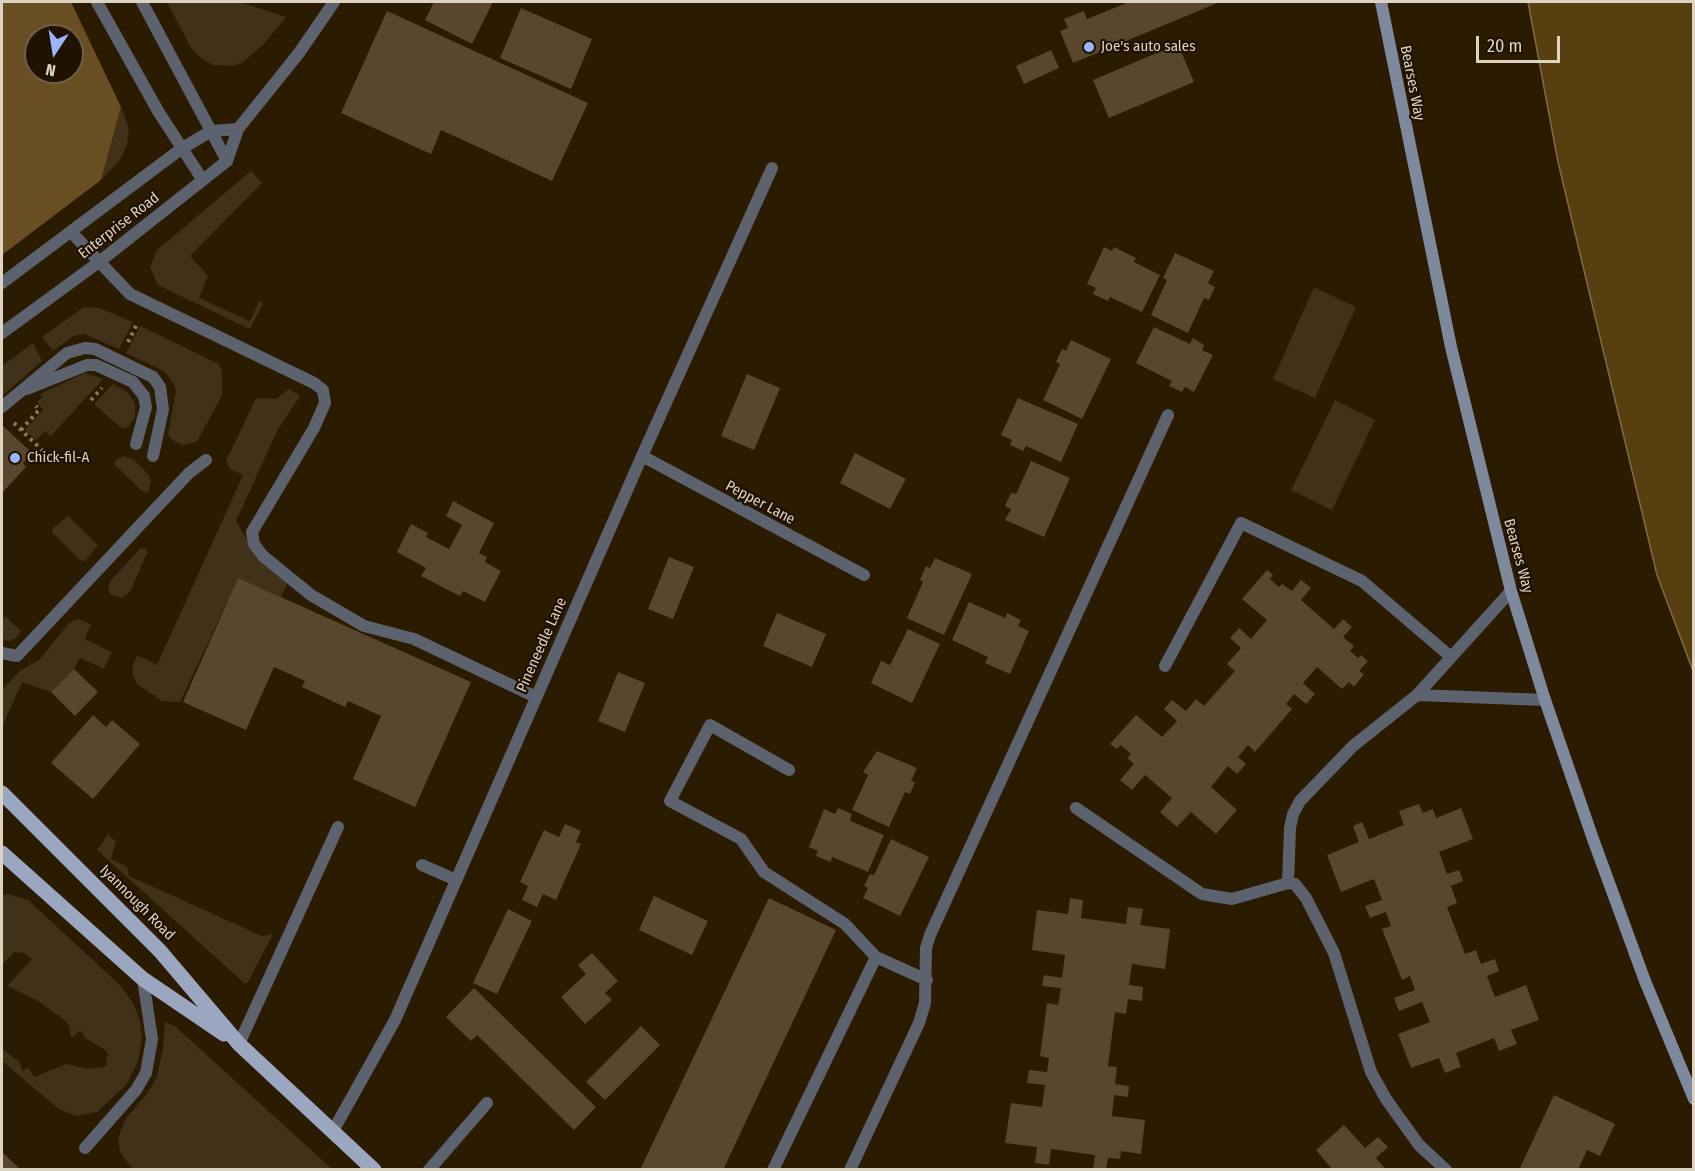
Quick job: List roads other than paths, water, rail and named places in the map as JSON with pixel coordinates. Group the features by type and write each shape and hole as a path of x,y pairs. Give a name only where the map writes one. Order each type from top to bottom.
{"main road":[{"name":"Bearses Way","path":"1382,2 1450,347 1511,591 1545,700 1641,970 1694,1099"},
{"name":"Iyannough Road","path":"2,794 160,951 238,1044 374,1170"},
{"name":"Iyannough Road","path":"2,853 143,979 238,1044"}],"street":[{"path":"97,2 181,149 202,179"},
{"path":"142,2 226,161"},
{"path":"226,161 238,129 299,53 334,2"},
{"name":"Enterprise Road","path":"2,283 181,149 212,131 238,129"},
{"name":"Enterprise Road","path":"2,333 99,262 226,161"},
{"name":"Pineneedle Lane","path":"333,1131 395,1020 642,456 772,168"},
{"path":"71,232 130,294 314,383 323,390 325,404 314,428 252,532 254,544 263,556 311,595 364,626 414,639 536,697"},
{"path":"26,395 49,366 75,349 95,349 145,373 153,377 160,387 163,409 153,456"},
{"path":"3,411 26,395 81,366 96,365 133,382 144,396 145,419 136,444"},
{"path":"850,1170 919,1023 925,1003 926,948 930,935 1168,415"},
{"name":"Pepper Lane","path":"642,456 864,575"},
{"path":"2,653 17,656 189,473 206,460"},
{"path":"1165,666 1241,523 1362,581 1451,657"},
{"path":"1288,883 1290,828 1293,814 1300,801 1353,746 1417,695 1511,591"},
{"path":"1417,695 1545,700"},
{"path":"789,770 710,725 670,801 741,839 764,872 845,924 876,957 927,980"},
{"path":"1076,808 1202,894 1232,899 1288,883 1295,884 1306,898 1334,952 1371,1072 1386,1099 1419,1145 1446,1170"},
{"path":"238,1044 338,827"},
{"path":"422,865 456,880"},
{"path":"773,1170 876,957"},
{"path":"85,1148 136,1090 146,1073 152,1039 143,979"},
{"path":"429,1170 487,1103"},
{"path":"356,1153 364,1170"}],"place":[{"name":"Joe's auto sales","path":"1089,47"},
{"name":"Chick-fil-A","path":"15,458"}]}
